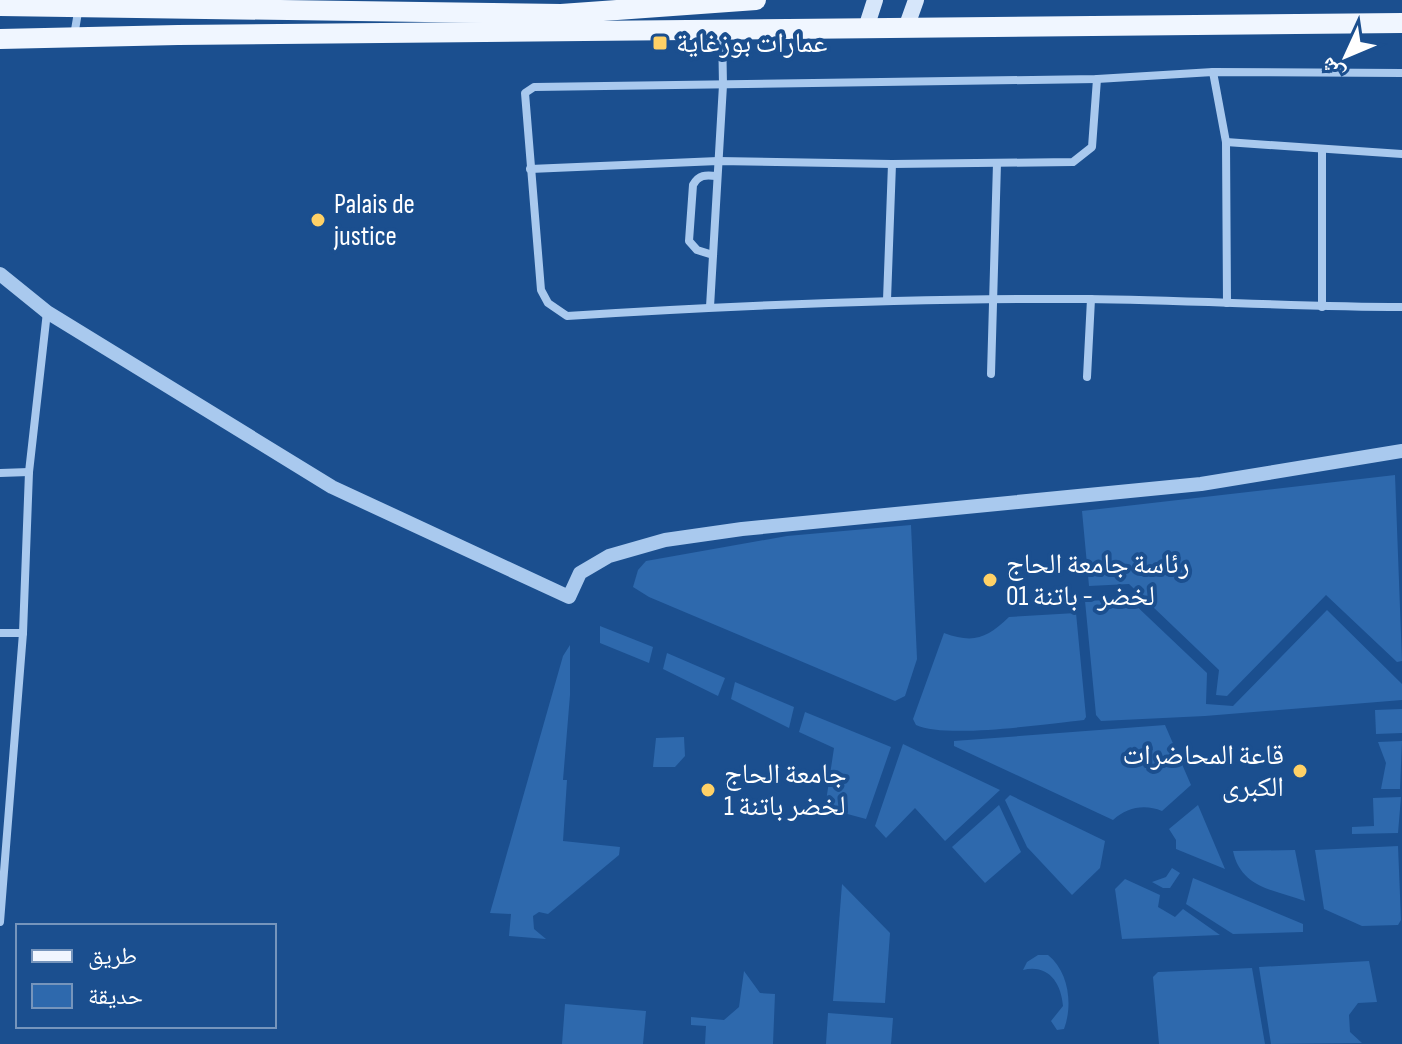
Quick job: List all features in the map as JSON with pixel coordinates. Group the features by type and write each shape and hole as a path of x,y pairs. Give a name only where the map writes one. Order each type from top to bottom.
{"main road":[{"path":"0,6 80,3 561,14 756,0"},
{"path":"866,28 875,0"},
{"path":"906,28 916,0"},
{"path":"0,39 1402,23"}],"street":[{"path":"74,37 80,3"},
{"path":"710,307 723,85 722,30"},
{"path":"1213,72 1226,142 1227,303"},
{"path":"1402,73 1213,72 1097,79 530,88 525,93 541,290 548,303 567,316 887,300 1091,299 1402,307"},
{"path":"530,169 718,161 892,164 1073,162 1092,147 1097,79"},
{"path":"1226,142 1402,154"},
{"path":"1322,149 1322,307"},
{"path":"991,374 997,163"},
{"path":"887,300 892,164"},
{"path":"713,255 697,250 689,241 696,178 702,175 717,176"},
{"path":"0,274 47,312 332,487 569,597 580,573 609,556 665,540 742,529 1201,484 1402,451"},
{"path":"1087,377 1091,299"},
{"path":"0,922 4,799 23,633 29,472 47,312"},
{"path":"0,473 29,472"},
{"path":"0,633 23,633"}],"green space":[{"path":"1395,475 1402,661 1397,662 1326,595 1227,696 1216,695 1219,670 1129,584 1089,586 1082,511"},
{"path":"911,525 917,659 905,696 895,701 649,597 633,587 638,570 646,561 787,536"},
{"path":"1129,599 1207,673 1206,704 1233,706 1327,610 1402,684 1402,700 1101,721 1096,715 1085,601"},
{"path":"1076,613 1084,720 972,731 930,729 916,725 913,719 944,633 964,638 980,637 1009,617"},
{"path":"600,626 653,647 649,663 600,643"},
{"path":"570,645 563,841 620,847 619,855 548,914 539,912 533,916 534,929 546,939 509,936 511,914 490,913 563,656"},
{"path":"667,653 725,678 718,696 663,669"},
{"path":"735,682 794,707 789,728 731,699"},
{"path":"1402,709 1402,733 1376,734 1375,710"},
{"path":"805,712 891,747 866,819 825,808 834,748 799,732"},
{"path":"1165,725 1191,785 1162,811 1136,808 1113,820 954,746 954,741"},
{"path":"684,737 685,756 675,767 653,767 656,738"},
{"path":"1402,741 1400,789 1381,789 1386,763 1378,742"},
{"path":"903,744 1000,790 945,841 915,808 886,838 875,826"},
{"path":"1010,795 1105,841 1100,868 1072,895 1027,847 1005,800"},
{"path":"1401,797 1398,833 1352,834 1352,827 1374,826 1373,798"},
{"path":"999,805 1021,852 985,883 952,847"},
{"path":"1198,805 1225,869 1176,849 1176,840 1169,829"},
{"path":"1398,846 1401,920 1398,925 1362,926 1324,909 1315,850"},
{"path":"1295,850 1305,901 1251,880 1243,873 1233,851"},
{"path":"1172,868 1180,873 1170,888 1152,882 1166,877"},
{"path":"1193,878 1303,924 1303,932 1233,934 1186,904"},
{"path":"1125,879 1160,895 1158,907 1175,917 1183,909 1220,935 1122,939 1115,889"},
{"path":"842,884 890,933 885,1003 833,1001"},
{"path":"1038,955 1048,955 1065,980 1068,1010 1064,1029 1057,1030 1051,1021 1063,1006 1056,982 1046,972 1023,970 1027,962"},
{"path":"1369,961 1377,1002 1358,1003 1349,1015 1350,1032 1362,1043 1271,1044 1259,967"},
{"path":"1252,968 1265,1044 1159,1044 1153,977 1158,972"},
{"path":"744,971 760,993 775,994 773,1044 705,1044 706,1026 691,1025 691,1017 724,1020 739,1007"},
{"path":"565,1004 646,1011 643,1044 562,1044"},
{"path":"828,1013 893,1018 891,1044 826,1044"}],"place":[{"name":"عمارات بوزغاية","path":"660,43"},
{"name":"Palais de justice","path":"318,220"},
{"name":"رئاسة جامعة الحاج لخضر - باتنة 01","path":"990,580"},
{"name":"قاعة المحاضرات الكبرى","path":"1300,771"},
{"name":"جامعة الحاج لخضر باتنة 1","path":"708,790"}]}
